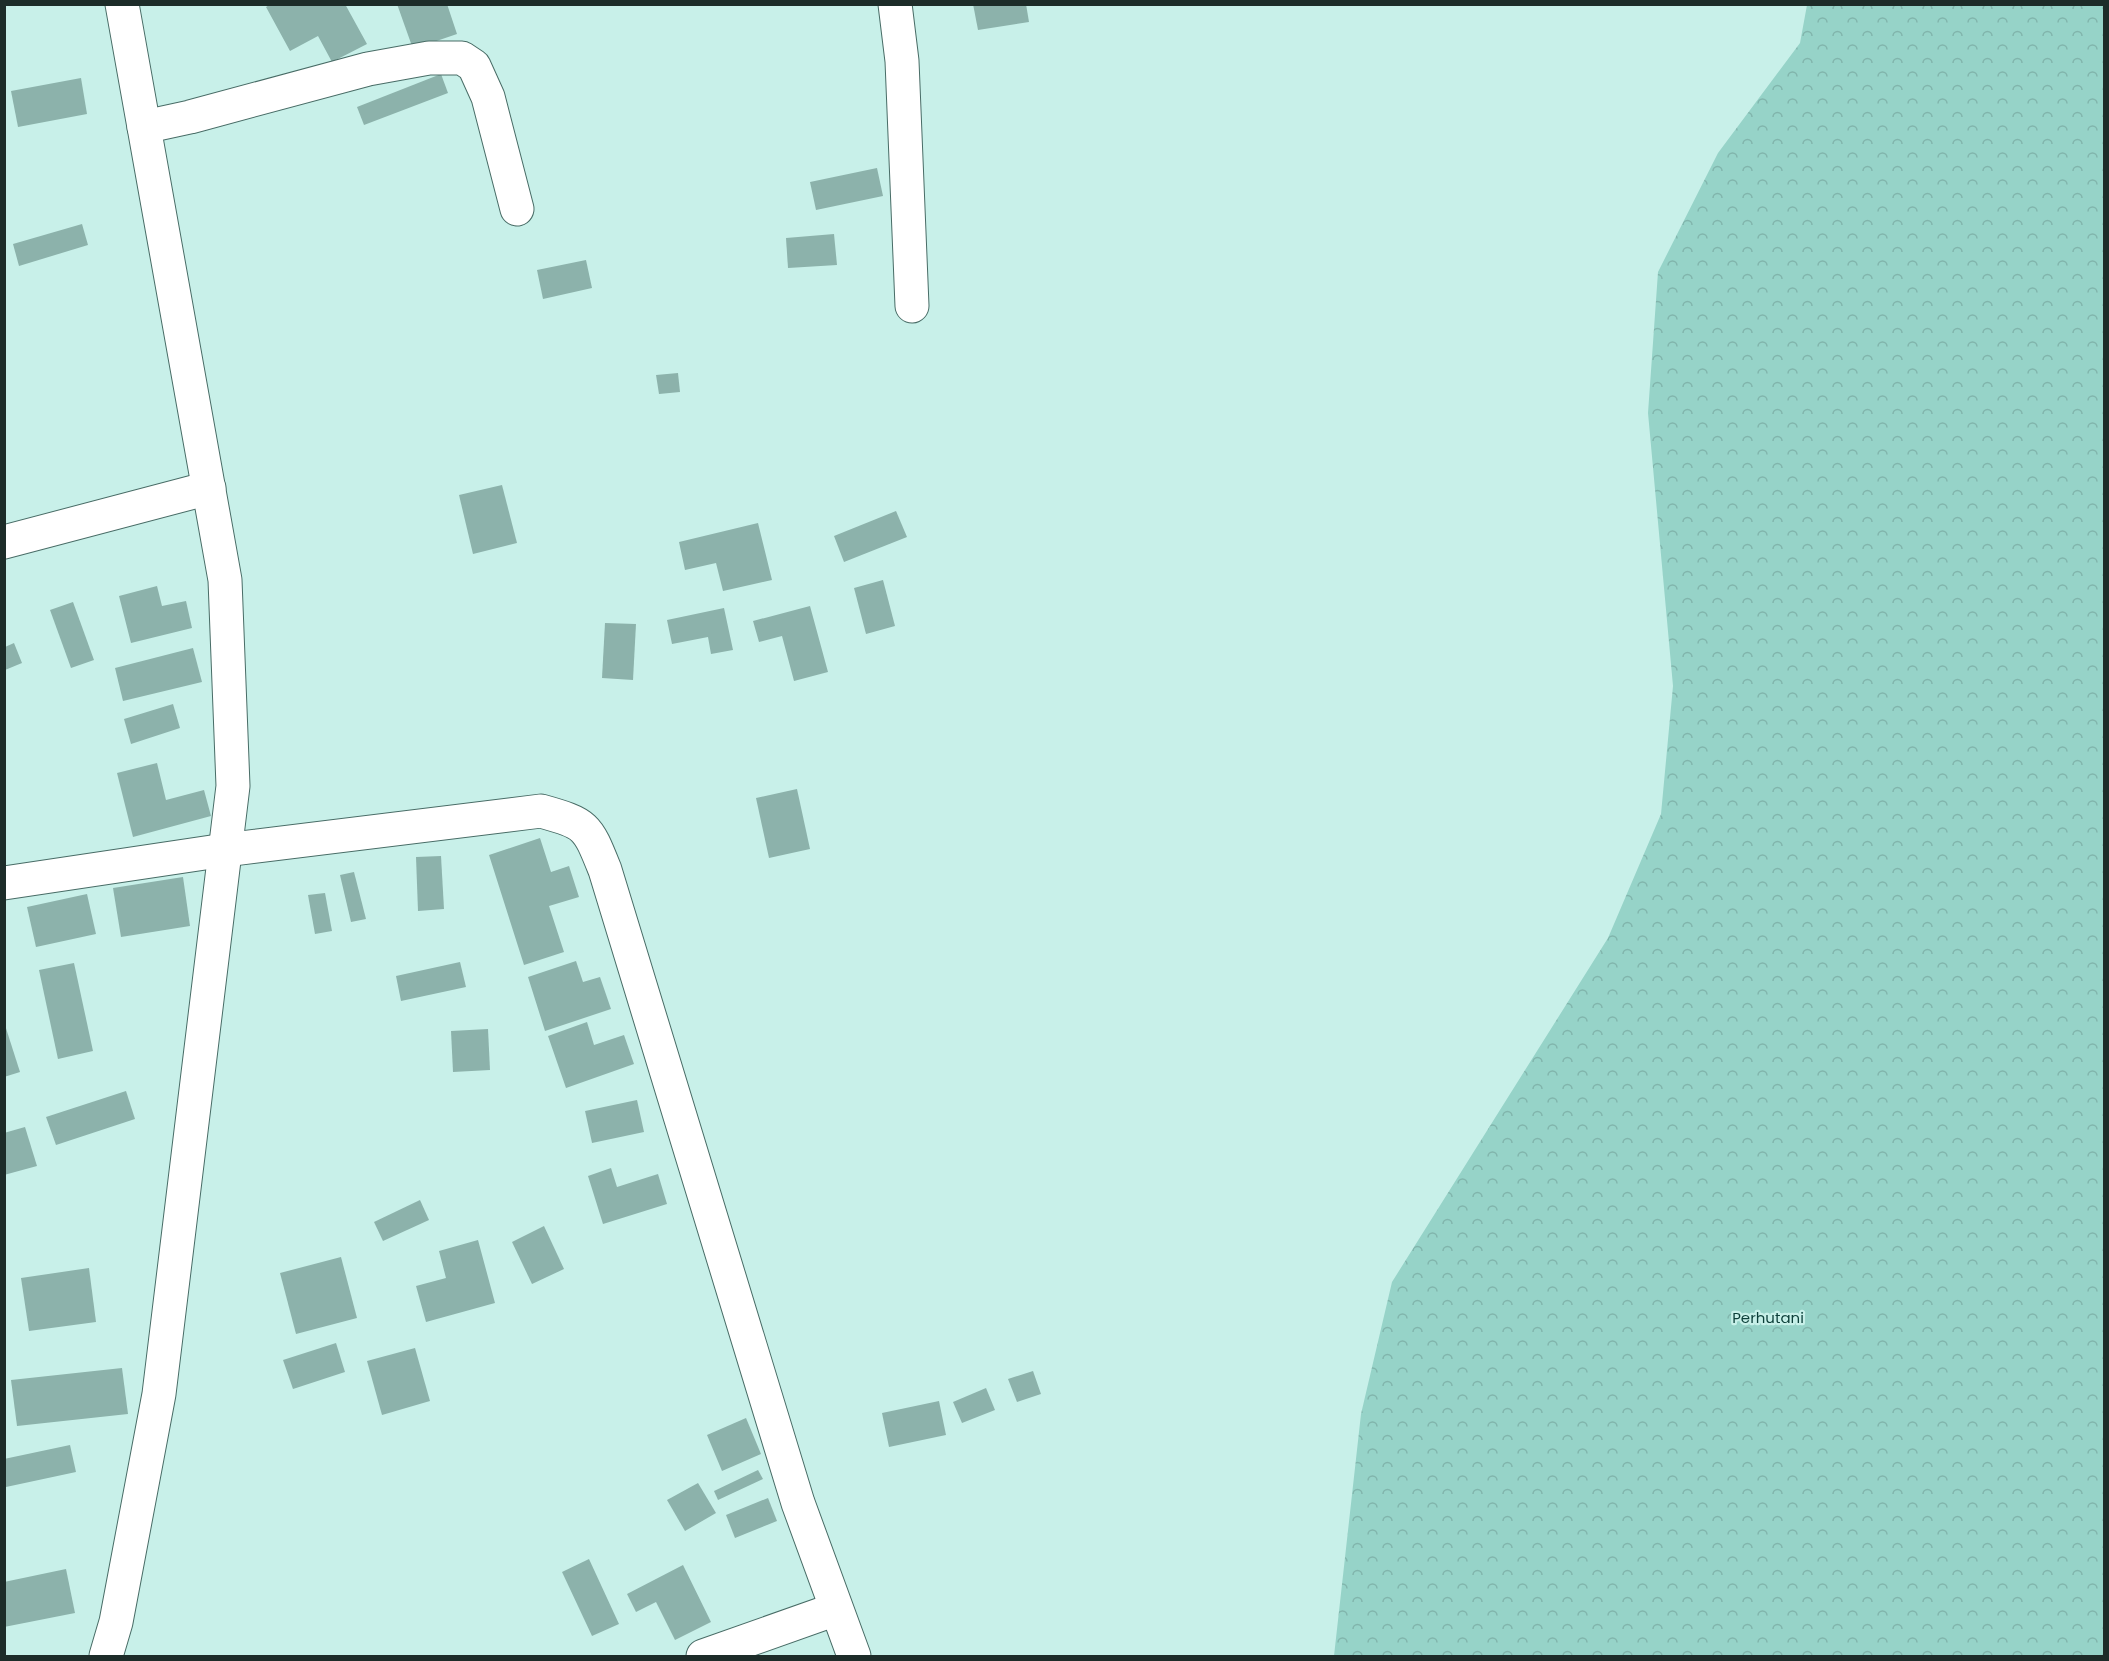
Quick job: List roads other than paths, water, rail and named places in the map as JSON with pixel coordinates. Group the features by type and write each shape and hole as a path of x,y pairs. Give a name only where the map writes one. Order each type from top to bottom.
{"street":[{"path":"106,1656 116,1622 159,1395 233,786 225,580 122,4"},
{"path":"895,4 902,61 912,306"},
{"path":"144,127 190,117 368,69 429,58 462,58 474,66 488,98 517,209"},
{"path":"4,542 209,488"},
{"path":"4,883 225,850 541,811 575,821 591,836 605,870 798,1503 854,1656"},
{"path":"703,1656 836,1609"}],"park label":[{"name":"Perhutani","path":"1768,1318"}]}
